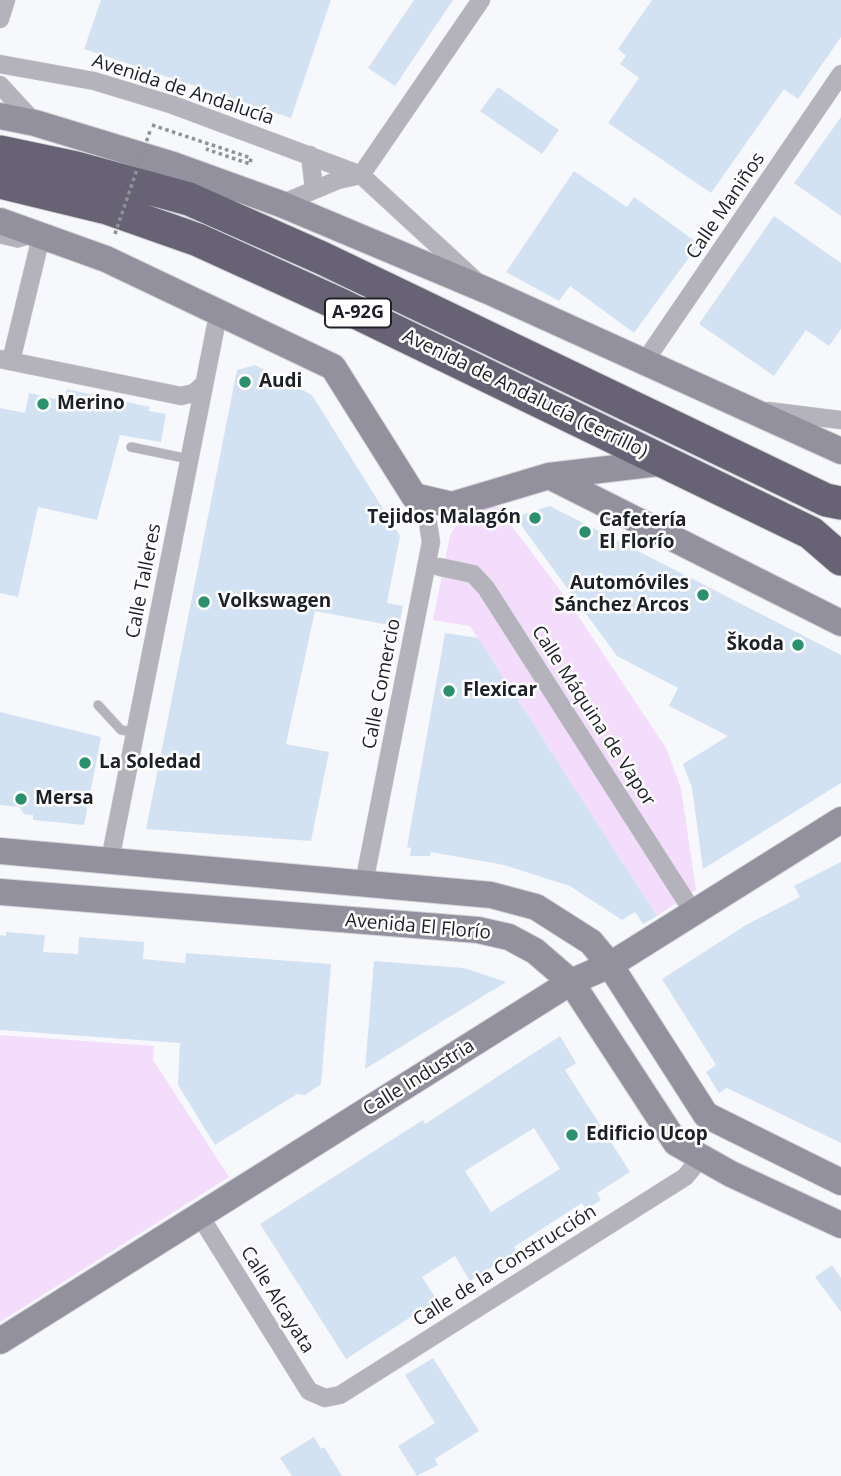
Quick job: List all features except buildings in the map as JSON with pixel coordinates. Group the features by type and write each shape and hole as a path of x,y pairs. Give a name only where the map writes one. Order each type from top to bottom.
{"highway":[{"name":"Avenida de Andalucía (Cerrillo)","path":"0,152 76,168 190,199 834,502"},
{"name":"Avenida de Andalucía (Cerrillo)","path":"0,182 107,208 198,240 811,533 841,559"}],"main road":[{"path":"0,116 35,123 173,165 281,204 488,291 841,451"},
{"path":"173,165 251,227"},
{"path":"0,221 106,258 333,367 414,496 452,505 549,476 667,462"},
{"path":"549,476 841,623"},
{"name":"Calle Industria","path":"0,1341 571,982 610,965 841,820"},
{"name":"Avenida El Florío","path":"0,851 491,895 536,907 591,942 610,965 706,1115 841,1182"},
{"path":"106,901 110,860"},
{"path":"358,922 364,883"},
{"name":"Avenida El Florío","path":"0,892 478,930 509,937 535,951 571,982 676,1143 700,1158 841,1225"},
{"path":"700,1158 718,1122"}],"street":[{"path":"0,19 6,0"},
{"path":"281,204 314,189 362,175 481,0"},
{"name":"Avenida de Andalucía","path":"0,64 94,81 173,105 362,175 488,291"},
{"name":"Calle Maniños","path":"645,361 841,74"},
{"path":"0,85 35,123"},
{"path":"310,155 314,189"},
{"path":"41,237 6,360 181,397 194,393 204,384"},
{"name":"Calle Talleres","path":"110,860 219,310"},
{"path":"750,409 841,421"},
{"name":"Calle Comercio","path":"364,883 430,542 428,523 414,496"},
{"name":"Calle Máquina de Vapor","path":"440,567 472,574 486,588 693,912"},
{"name":"Calle de la Construcción","path":"326,1398 340,1395 685,1177 700,1158"},
{"name":"Calle Alcayata","path":"200,1216 309,1391 326,1398"}],"lane":[{"path":"0,239 18,243 41,237"},
{"path":"131,447 189,459"},
{"path":"98,705 121,730 135,732"}],"path":[{"path":"114,234 150,131 250,164 251,158 152,125"}],"shaded area":[{"path":"496,505 566,598 666,748 681,788 696,890 657,916 470,626 433,620 450,535 459,521 475,511"},
{"path":"0,1035 154,1046 153,1060 229,1177 0,1322"}],"place":[{"name":"Audi","path":"245,382"},
{"name":"Merino","path":"43,404"},
{"name":"Tejidos Malagón","path":"535,518"},
{"name":"Cafetería El Florío","path":"585,532"},
{"name":"Automóviles Sánchez Arcos","path":"703,595"},
{"name":"Volkswagen","path":"204,602"},
{"name":"Škoda","path":"798,645"},
{"name":"Flexicar","path":"449,691"},
{"name":"La Soledad","path":"85,763"},
{"name":"Mersa","path":"21,799"},
{"name":"Edificio Ucop","path":"572,1135"}]}
